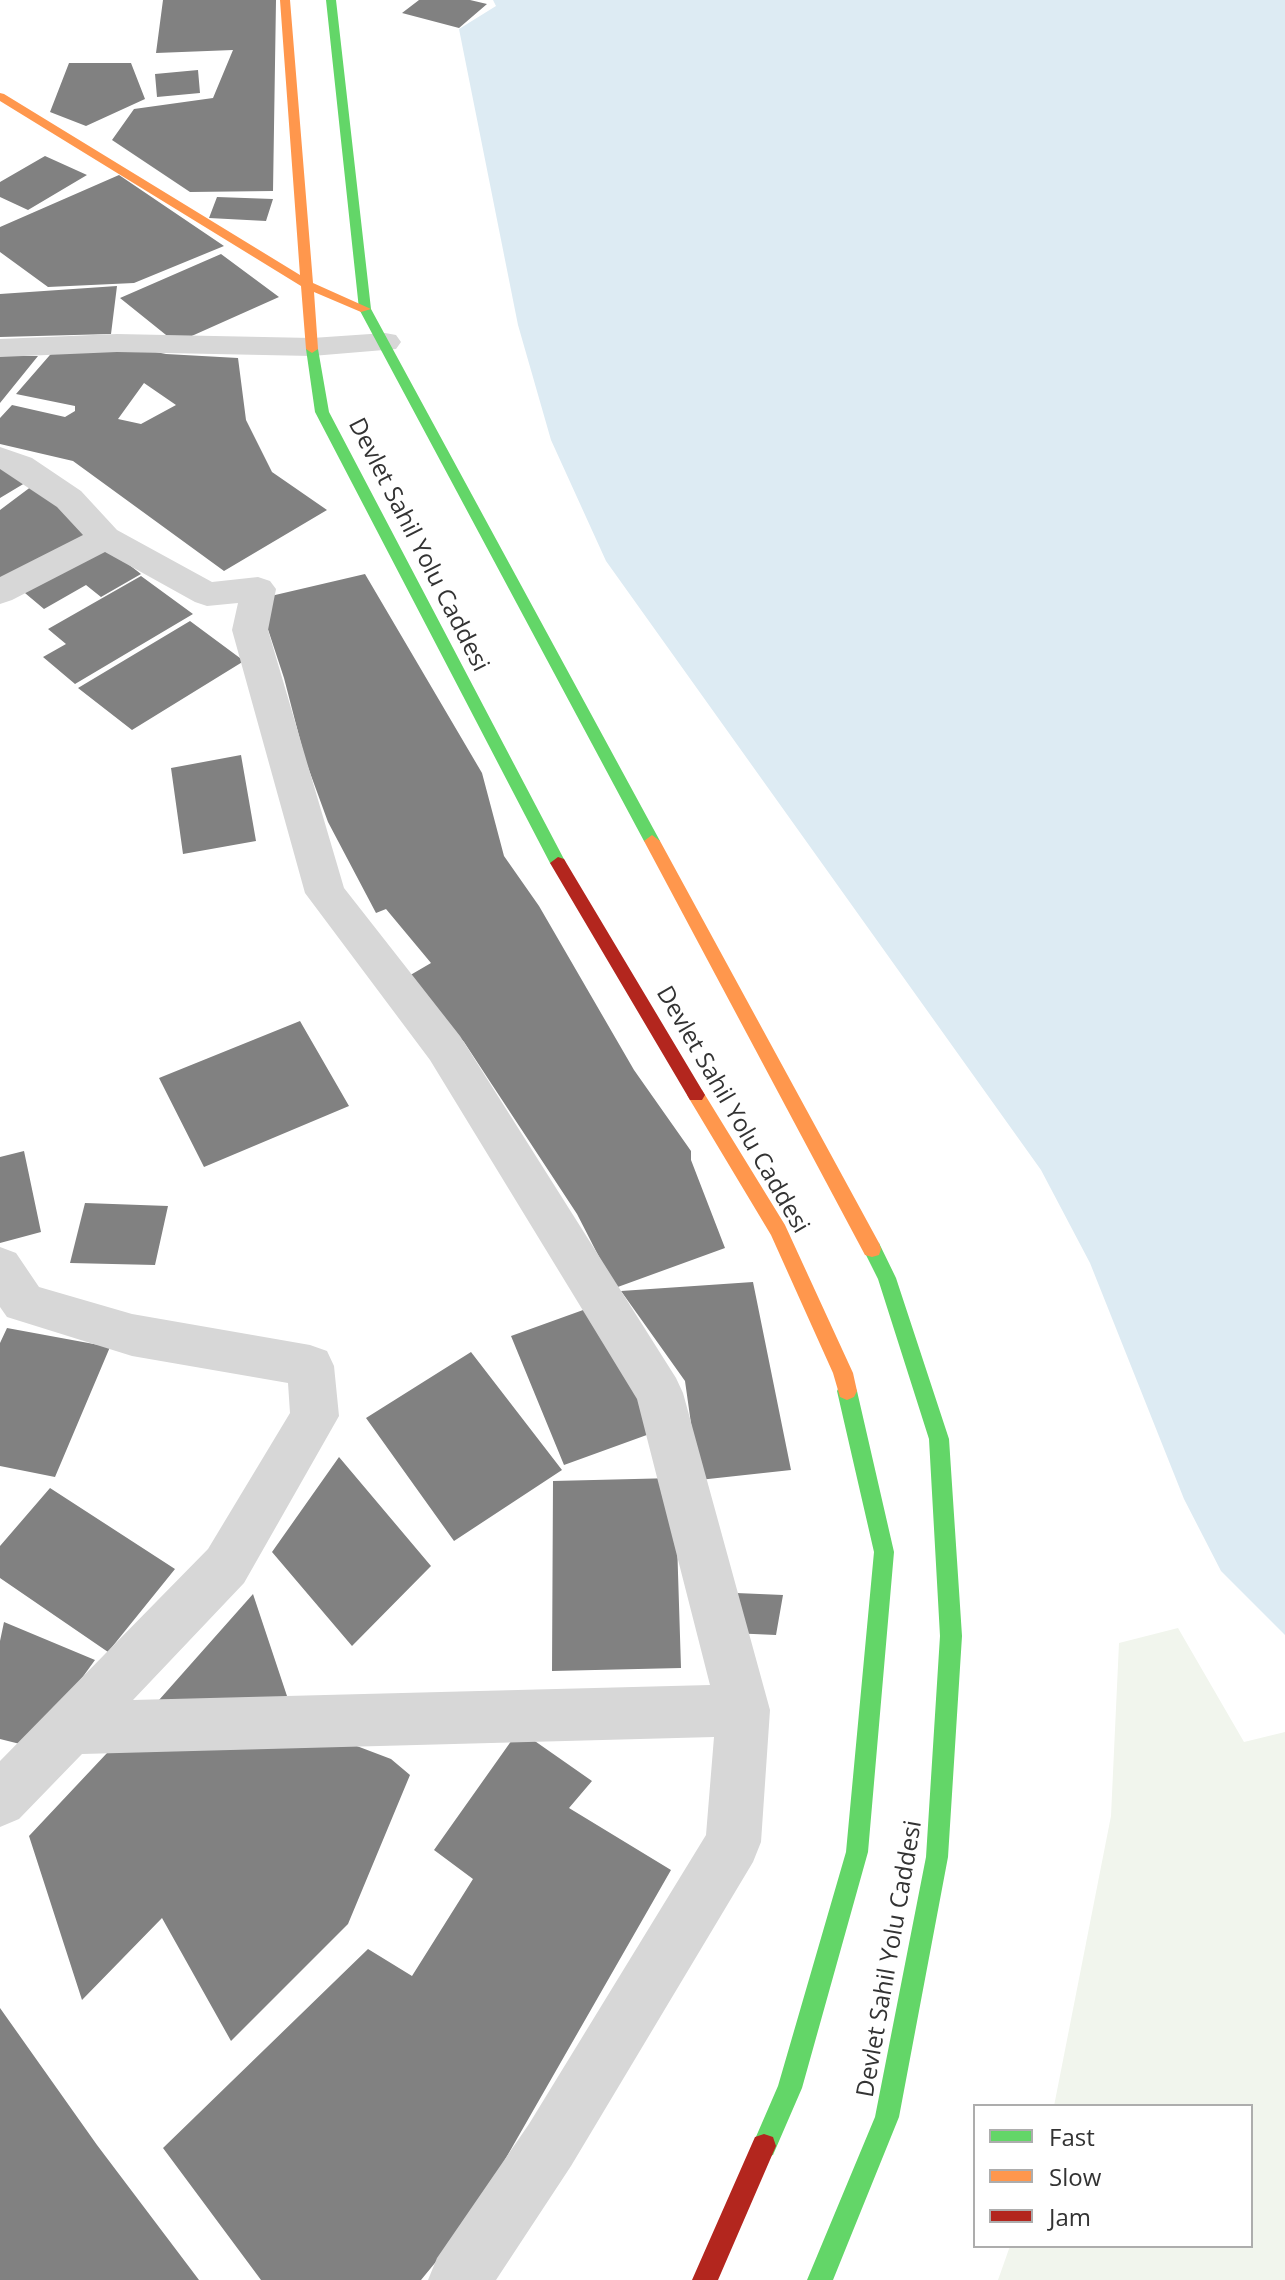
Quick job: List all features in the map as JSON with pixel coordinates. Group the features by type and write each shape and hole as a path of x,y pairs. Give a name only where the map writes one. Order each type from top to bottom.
{"main road":[{"name":"Devlet Sahil Yolu Caddesi","path":"285,0 312,347 322,412 542,837 778,1231 843,1373 884,1552 857,1852 790,2088 705,2280"},
{"name":"Devlet Sahil Yolu Caddesi","path":"331,0 365,309 887,1278 939,1439 951,1636 937,1857 887,2117 820,2280"},
{"path":"0,96 308,285 365,309"}],"street":[{"path":"0,348 117,343 312,347 385,342"},
{"path":"0,457 20,465 69,499 105,538 207,594 258,589 250,630 325,893 445,1048 659,1393 743,1710 733,1842 550,2145 459,2280"},
{"path":"0,592 105,538"},
{"path":"0,1267 23,1303 132,1335 310,1366 315,1416 226,1566 70,1728 9,1780"},
{"path":"70,1728 743,1710"}],"shaded area":[{"path":"493,0 1285,0 1285,1635 1221,1571 1184,1499 1090,1263 1041,1170 606,561 551,440 518,325 459,29 496,6"},
{"path":"1178,1628 1244,1742 1285,1732 1285,2280 998,2280 1009,2248 1253,2248 1253,2104 1054,2104 1111,1816 1119,1643"}],"building":[{"path":"163,0 276,0 273,191 190,192 112,140 134,109 213,98 233,50 156,53"},
{"path":"419,0 470,0 487,4 459,28 402,13"},
{"path":"69,63 131,63 145,99 86,126 50,112"},
{"path":"198,70 200,93 157,97 155,74"},
{"path":"45,156 87,175 28,210 0,197 0,182"},
{"path":"119,175 224,246 134,283 48,287 0,252 0,227"},
{"path":"217,197 273,199 266,221 209,218"},
{"path":"221,254 279,297 176,343 120,298"},
{"path":"117,286 111,334 0,337 0,294"},
{"path":"125,346 166,354 238,358 246,420 272,472 327,510 224,571 73,461 0,444 0,418 12,405 65,417 75,411 75,406 16,394 56,348","holes":["144,383 176,405 141,424 118,419"]},
{"path":"0,356 38,356 0,403"},
{"path":"0,462 30,480 0,498"},
{"path":"36,483 97,534 0,585 0,510"},
{"path":"101,543 141,574 101,597 86,585 44,609 19,588"},
{"path":"365,574 482,773 504,856 539,906 634,1070 691,1151 691,1160 725,1248 615,1288 577,1214 464,1042 407,977 431,963 386,909 376,913 328,822 305,759 284,678 258,599"},
{"path":"141,576 193,614 75,684 43,657 66,644 48,629"},
{"path":"190,621 244,661 132,730 78,688"},
{"path":"241,755 256,841 183,854 171,768"},
{"path":"300,1021 349,1106 204,1167 159,1078"},
{"path":"24,1151 41,1232 0,1243 0,1157"},
{"path":"85,1203 168,1206 155,1265 70,1263"},
{"path":"753,1282 791,1470 699,1480 685,1381 621,1291"},
{"path":"597,1305 655,1432 564,1465 511,1336"},
{"path":"7,1328 110,1347 55,1477 0,1466 0,1343"},
{"path":"471,1352 562,1470 454,1541 366,1418"},
{"path":"339,1457 431,1566 352,1646 272,1552"},
{"path":"675,1478 681,1668 552,1671 553,1481"},
{"path":"50,1488 175,1569 108,1652 0,1578 0,1546"},
{"path":"736,1593 783,1595 776,1635 731,1633"},
{"path":"253,1594 290,1705 151,1709"},
{"path":"4,1622 95,1660 32,1747 0,1739 0,1641"},
{"path":"519,1730 592,1781 569,1808 671,1870 471,2219 421,2280 261,2280 163,2148 368,1949 412,1976 473,1879 434,1850"},
{"path":"123,1736 333,1737 391,1759 410,1775 348,1924 231,2041 162,1918 82,2000 29,1836"},
{"path":"0,2008 97,2145 199,2280 0,2280"}],"traffic: fast":[{"path":"331,0 365,309 652,841"},
{"path":"312,349 322,412 558,863"},
{"path":"820,2280 887,2117 937,1857 951,1636 939,1439 887,1278 872,1249"},
{"path":"764,2146 790,2088 857,1852 884,1552 847,1391"}],"traffic: slow":[{"path":"285,0 312,349"},
{"path":"0,96 308,285 365,309"},
{"path":"652,841 872,1249"},
{"path":"696,1095 778,1231 843,1373 847,1391"}],"traffic: jam":[{"path":"558,863 696,1095"},
{"path":"705,2280 764,2146"}]}
